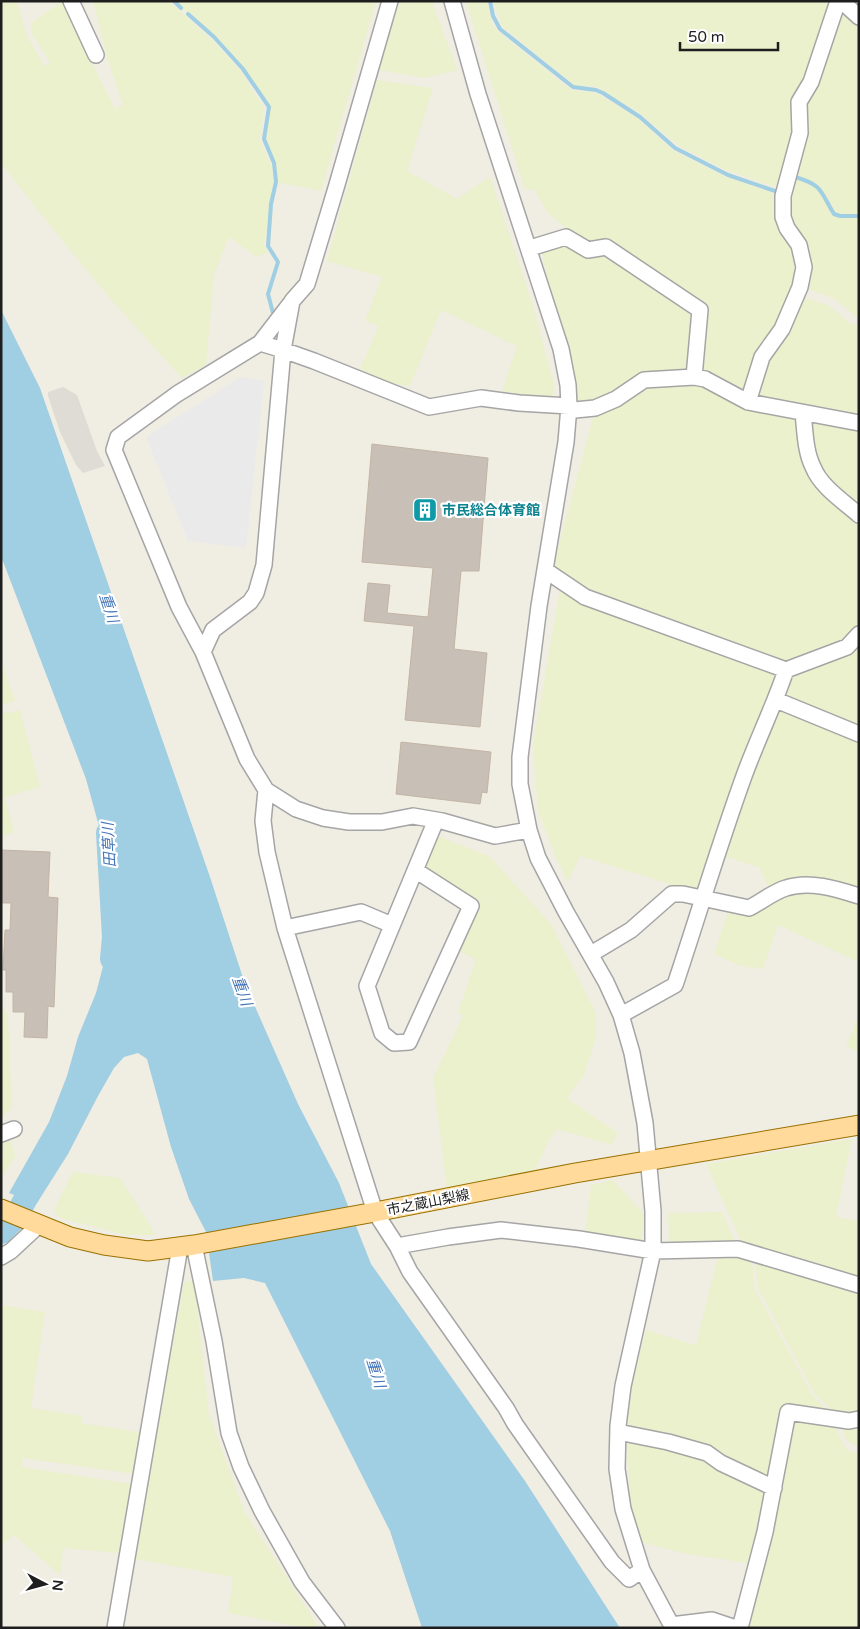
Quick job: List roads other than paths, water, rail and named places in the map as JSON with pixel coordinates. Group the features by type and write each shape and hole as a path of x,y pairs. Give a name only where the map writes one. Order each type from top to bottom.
{"main road":[{"name":"市之蔵山梨線","path":"1,1209 70,1237 104,1245 148,1250 191,1245 370,1213 575,1173 859,1125"}],"street":[{"path":"70,1 96,55"},
{"path":"390,1 307,284 260,343 177,394 118,437 114,450 179,608 203,652 246,759 266,790 296,809 322,818 349,822 382,822 413,816 436,820 495,836 529,830"},
{"path":"452,1 478,94 530,248 561,349 568,384 569,406 566,442 539,606 520,757 520,784 529,830 538,858 606,982 621,1014 632,1053 646,1123 653,1211 653,1250 623,1386 618,1432 617,1469 623,1509 642,1570 672,1626 712,1620 736,1628"},
{"path":"748,402 762,357 782,329 800,287 804,267 799,245 787,228 783,217 783,196 800,132 799,102 811,82 838,1"},
{"path":"846,1 848,7 859,17"},
{"path":"530,248 566,237 588,250 606,248 700,310 694,376"},
{"path":"203,652 213,630 250,602 256,593 264,565 283,350 292,301"},
{"path":"260,343 283,350 429,407 481,398 519,403 569,406 575,410 595,408 616,399 644,380 694,376 705,379 748,402 859,423"},
{"path":"803,413 812,467 822,482 859,515"},
{"path":"545,570 585,598 786,670 847,647 859,634"},
{"path":"621,1014 675,985 758,738 776,700 786,670"},
{"path":"776,700 859,734"},
{"path":"266,790 263,821 267,852 285,928 370,1213 397,1246 410,1272 612,1562 629,1578 642,1570"},
{"path":"415,870 471,906 409,1042 394,1043 382,1033 367,986 415,870 436,820"},
{"path":"591,954 631,930 672,894 683,894 749,908 786,888 800,885 833,888 859,896"},
{"path":"285,928 360,912 392,926"},
{"path":"1,1257 11,1251 38,1223"},
{"path":"397,1246 501,1230 653,1250 738,1248 859,1285"},
{"path":"115,1628 191,1245"},
{"path":"191,1245 214,1341 229,1433 241,1467 262,1511 302,1582 337,1628"},
{"path":"740,1628 765,1532 788,1412 849,1421 859,1418"},
{"path":"618,1432 668,1442 707,1453 721,1463 774,1488"}],"water":[{"name":"重川","path":"1,310 40,388 210,877 245,984 298,1104 339,1183 371,1264 525,1481 620,1628 422,1628 390,1531 265,1283 244,1278 213,1281 206,1232 189,1199 171,1147 147,1059 138,1053 124,1057 114,1068 68,1154 37,1203 9,1193 49,1122 67,1076 78,1037 96,993 120,902 86,779 1,556"}],"waterway":[{"path":"174,1 181,8"},
{"path":"490,1 493,16 500,29 573,87 596,90 603,93 640,117 675,148 728,175 778,192 779,189"},
{"path":"188,14 214,37 243,69 269,107 264,139 274,163 276,182 271,204 268,246 278,262 268,294 273,313"},
{"path":"795,177 816,186 823,194 834,214 840,216 859,216"},
{"name":"田草川","path":"108,833 114,937 112,959"},
{"name":"田草川","path":"1,1232 15,1218 41,1171"}],"place":[{"name":"市民総合体育館","path":"425,510"}]}
